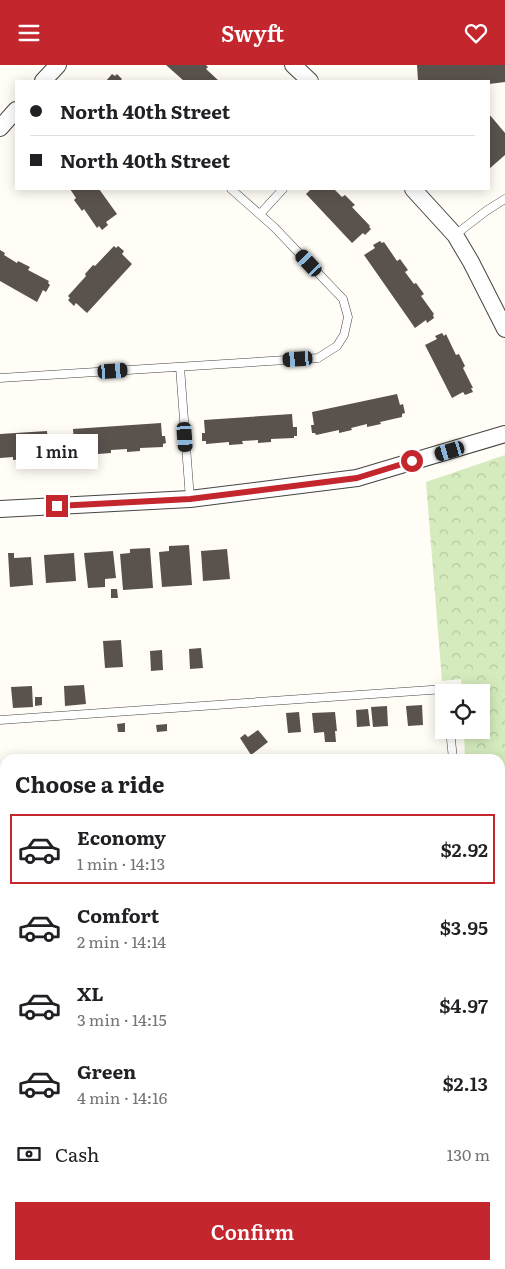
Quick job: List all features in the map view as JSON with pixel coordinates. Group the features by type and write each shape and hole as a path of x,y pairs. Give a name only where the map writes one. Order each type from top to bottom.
{"street":[{"path":"44,80 58,65"},
{"path":"293,65 309,80"},
{"path":"0,128 15,111"},
{"path":"414,190 456,235 503,319"},
{"path":"0,509 190,499 357,478 505,434"}],"lane":[{"path":"0,379 318,358 337,346 344,335 348,317 343,299 274,227 231,190"},
{"path":"260,214 282,190"},
{"path":"456,235 486,211 505,199"},
{"path":"180,367 190,499"},
{"path":"0,720 435,690"},
{"path":"451,739 452,754"}],"green space":[{"path":"505,455 505,754 465,754 464,739 490,739 490,684 461,684 461,679 442,681 426,482"}],"building":[{"path":"166,65 206,65 208,67 206,69 218,80 183,80"},
{"path":"417,65 505,65 505,82 490,84 490,80 418,80"},
{"path":"112,74 115,76 117,74 122,79 121,80 107,80"},
{"path":"490,115 505,133 505,155 490,168"},
{"path":"71,190 100,190 117,214 106,222 108,225 102,230 99,226 97,228 84,209 82,211 74,200 76,198"},
{"path":"310,190 335,190 342,197 345,195 355,205 352,207 371,229 365,235 363,233 352,243 306,194"},
{"path":"380,241 384,242 397,261 400,259 408,270 405,272 424,294 421,296 434,314 434,318 427,323 426,320 415,328 364,255 375,248 373,245"},
{"path":"114,246 116,248 118,246 124,251 122,254 132,264 87,313 76,303 74,306 68,300 70,298 68,296 93,265 95,266"},
{"path":"0,250 5,253 4,255 17,263 18,261 30,267 28,270 49,281 50,285 46,292 43,290 37,302 0,281"},
{"path":"442,333 444,336 446,334 456,355 459,354 473,392 465,395 463,392 452,398 425,345 437,339 435,336"},
{"path":"397,394 400,405 403,404 405,413 402,414 402,417 380,422 381,424 367,427 367,424 351,428 352,430 339,433 339,430 316,435 312,433 311,425 314,425 312,412"},
{"path":"292,414 293,427 297,427 297,436 294,436 294,438 271,439 271,442 258,443 258,440 242,441 243,444 229,445 229,442 206,444 206,441 202,441 202,433 205,433 204,420"},
{"path":"161,423 162,436 165,436 166,443 163,444 163,447 140,448 140,451 127,452 127,449 111,450 111,453 98,454 98,451 75,453 75,451 71,451 71,442 74,442 73,429"},
{"path":"47,431 48,444 52,444 52,452 49,452 49,455 28,456 28,459 13,460 13,457 0,458 0,434"},
{"path":"189,545 192,585 162,587 159,552 169,551 169,546"},
{"path":"150,548 153,588 123,590 120,554 130,553 130,549"},
{"path":"227,549 230,579 203,581 201,551"},
{"path":"113,551 116,578 105,579 105,587 88,588 84,553"},
{"path":"8,553 14,553 14,558 31,557 33,585 10,587"},
{"path":"74,553 76,581 46,583 44,555"},
{"path":"111,589 117,589 118,598 111,598"},
{"path":"121,640 123,667 105,668 103,641"},
{"path":"201,648 203,668 190,669 189,649"},
{"path":"162,650 163,670 151,671 150,651"},
{"path":"84,685 86,704 65,706 64,686"},
{"path":"32,686 33,707 13,708 11,687"},
{"path":"35,697 42,697 42,705 35,706"},
{"path":"422,705 423,725 408,726 406,706"},
{"path":"387,706 388,726 373,727 371,707"},
{"path":"368,709 370,726 357,727 356,710"},
{"path":"299,712 301,732 288,733 286,713"},
{"path":"335,712 336,742 325,742 324,732 314,733 312,713"},
{"path":"125,723 125,732 118,732 117,724"},
{"path":"167,724 167,731 157,732 156,725"},
{"path":"258,730 268,742 250,754 240,738 245,734 248,737"}],"route":[{"path":"57,506 190,499 357,478 412,461"}]}
